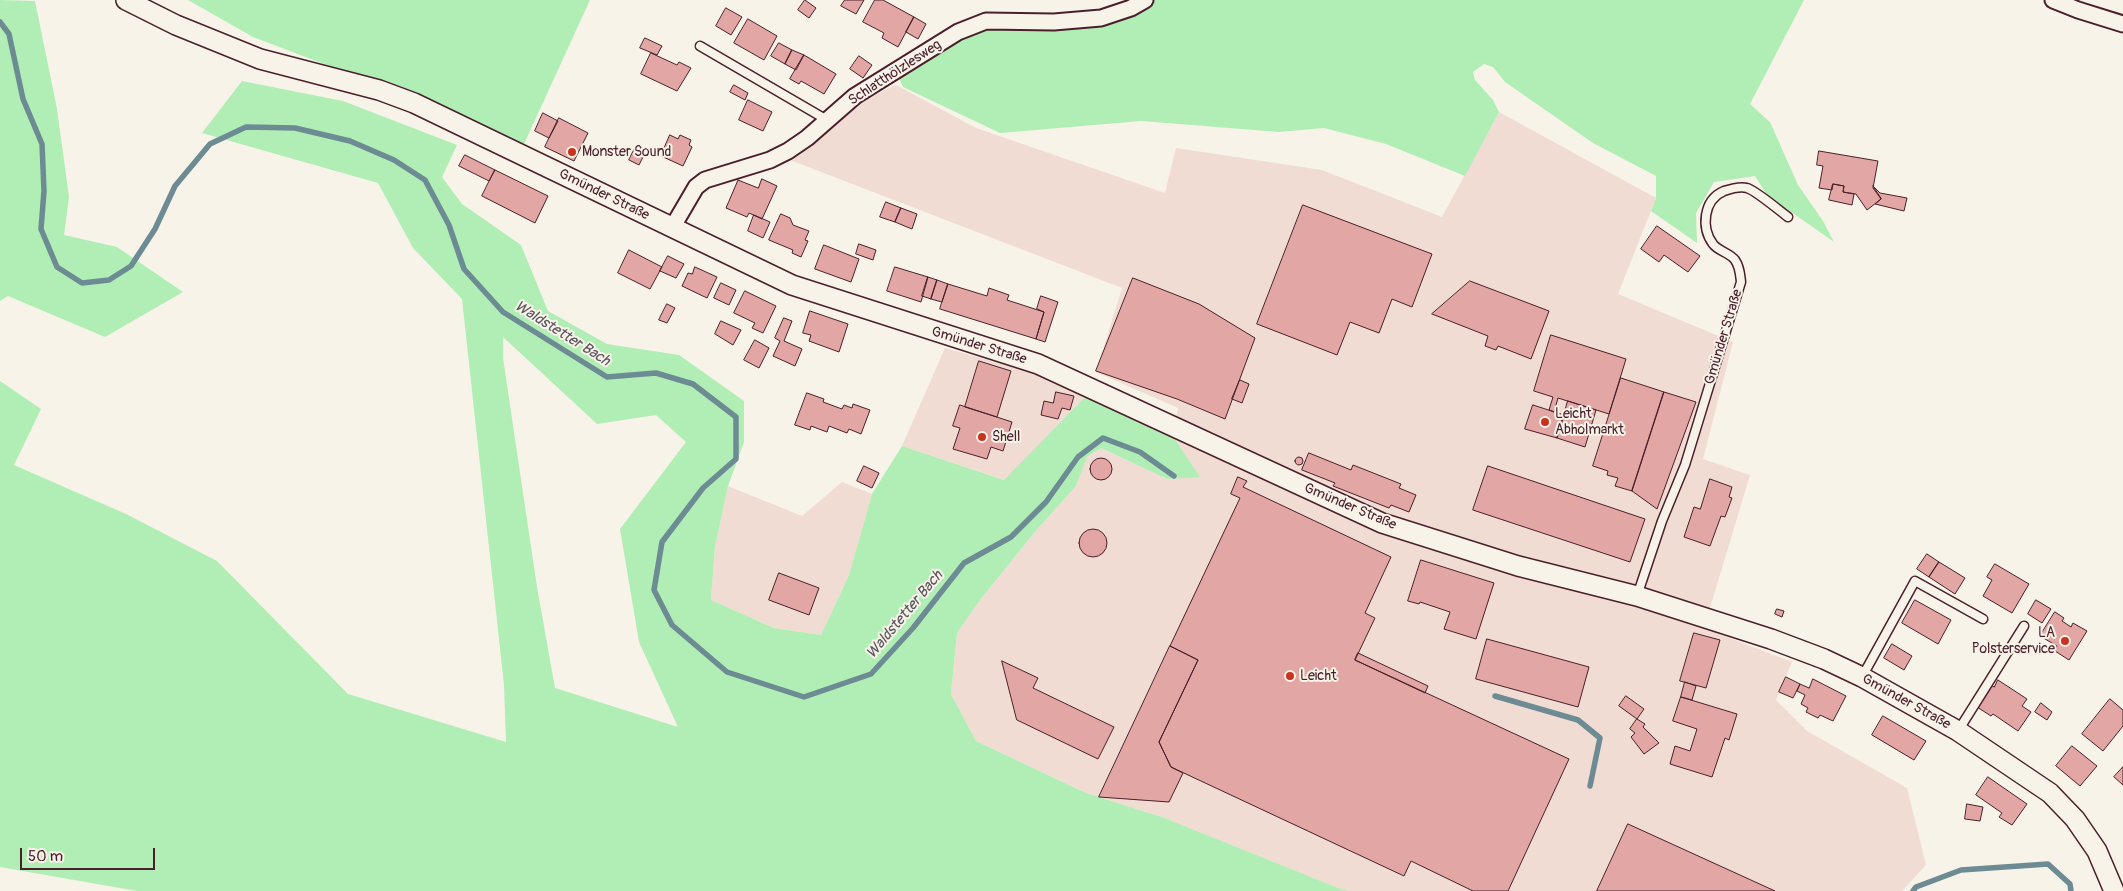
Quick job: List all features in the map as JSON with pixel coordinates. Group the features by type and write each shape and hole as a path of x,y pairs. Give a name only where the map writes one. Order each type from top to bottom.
{"street":[{"name":"Gmünder Straße","path":"126,0 176,25 260,59 379,90 414,103 792,285 1038,364 1382,523 1518,566 1637,596 1771,639 1824,659 1862,677 1958,731 2050,793 2075,819 2097,851 2114,891"},
{"name":"Schlatthölzlesweg","path":"672,228 696,187 705,180 770,160 788,151 855,96 958,32 986,21 1054,22 1101,18 1131,8 1145,0"},
{"path":"2053,0 2123,24"}],"lane":[{"path":"700,46 828,120"},
{"name":"Gmünder Straße","path":"1637,596 1662,520 1685,466 1741,282 1740,269 1734,258 1714,246 1707,233 1705,218 1710,203 1722,192 1747,188 1788,217"},
{"path":"1862,677 1915,580 1983,619"},
{"path":"1958,731 2024,626"}],"shaded area":[{"path":"896,85 976,128 1165,193 1176,148 1322,170 1442,217 1499,112 1656,198 1618,294 1733,342 1703,459 1750,475 1704,628 1792,662 1776,700 1807,731 1907,788 1926,865 1902,891 1350,891 1162,817 1086,793 976,741 951,694 957,633 980,600 1034,533 1076,486 1086,458 1101,448 1167,479 1199,476 1173,436 1178,408 1096,372 1122,288 785,158 857,103"},
{"path":"945,348 1093,389 1005,480 902,446"},
{"path":"842,482 872,494 849,575 821,635 774,628 711,600 715,547 728,486 802,516"}],"green space":[{"path":"0,0 35,1 57,109 69,197 64,235 117,247 183,292 105,337 8,296 0,301"},
{"path":"188,0 590,0 524,144 469,119 253,37"},
{"path":"1151,0 1804,0 1750,104 1770,122 1798,185 1823,221 1834,242 1767,195 1755,176 1714,182 1696,213 1697,243 1651,211 1656,198 1656,176 1593,143 1505,82 1493,67 1484,64 1473,72 1475,80 1493,100 1499,112 1465,176 1386,144 1324,128 1279,132 1141,121 1000,133 903,87 899,78 916,62 980,26 1052,27"},
{"path":"242,81 343,101 457,145 442,177 462,204 521,245 548,311 607,344 679,355 744,401 744,442 728,486 715,547 711,600 774,628 821,635 849,575 872,494 902,446 1004,480 1093,389 1173,436 1200,477 1167,479 1101,448 1087,457 1076,486 1034,533 980,600 957,633 951,694 976,741 1086,793 1162,817 1350,891 137,891 0,867 0,381 41,409 14,465 126,514 217,561 348,694 506,742 504,685 462,299 413,248 378,183 202,133","holes":["503,337 597,424 656,415 686,442 620,529 639,642 678,727 555,688 537,587 503,358"]}],"building":[{"path":"805,0 816,8 809,18 798,10"},
{"path":"845,0 864,0 856,14 841,6"},
{"path":"875,0 883,0 914,17 898,47 882,38 884,33 863,22"},
{"path":"726,8 742,17 731,35 716,26"},
{"path":"914,17 926,24 918,39 906,32"},
{"path":"748,19 777,36 764,60 734,43"},
{"path":"645,38 662,46 657,55 640,48"},
{"path":"779,43 792,50 785,64 771,56"},
{"path":"792,50 804,55 796,70 785,64"},
{"path":"651,53 677,65 679,62 691,68 677,91 641,74"},
{"path":"804,55 836,74 824,94 801,81 799,84 790,79"},
{"path":"859,56 872,65 863,78 850,69"},
{"path":"734,85 748,93 745,100 730,92"},
{"path":"748,100 772,112 763,131 739,120"},
{"path":"543,113 558,121 549,138 535,131"},
{"path":"559,118 588,133 574,161 545,147"},
{"path":"670,135 678,139 680,135 691,140 689,145 692,147 683,166 661,156"},
{"path":"636,146 646,151 639,165 629,160"},
{"path":"1819,151 1878,161 1873,188 1881,199 1867,210 1856,194 1843,192 1844,186 1833,184 1832,190 1819,188 1823,166 1817,165"},
{"path":"465,155 495,170 489,181 459,166"},
{"path":"495,170 548,196 535,223 482,196"},
{"path":"762,179 777,186 762,219 749,213 747,217 726,208 738,180 758,188"},
{"path":"1833,184 1844,186 1843,192 1854,194 1852,205 1829,200"},
{"path":"1873,186 1880,193 1907,198 1904,211 1875,204 1881,199"},
{"path":"886,202 901,208 895,222 880,217"},
{"path":"1303,205 1432,254 1412,307 1392,299 1379,333 1350,322 1337,355 1257,324"},
{"path":"901,208 917,214 912,229 895,222"},
{"path":"781,214 790,218 793,225 809,231 805,240 808,241 801,257 792,253 793,250 769,240"},
{"path":"754,215 770,222 763,238 748,231"},
{"path":"1657,226 1700,256 1688,272 1664,255 1659,262 1641,249"},
{"path":"859,244 876,250 873,260 856,254"},
{"path":"824,245 859,259 851,282 815,269"},
{"path":"629,250 662,267 650,289 618,273"},
{"path":"668,256 684,264 676,278 660,271"},
{"path":"695,267 717,277 707,298 682,286 688,273 692,274"},
{"path":"895,267 928,277 921,302 887,291"},
{"path":"928,277 937,280 931,299 922,296"},
{"path":"1133,278 1199,304 1255,338 1225,419 1177,399 1096,371"},
{"path":"937,280 948,284 942,302 931,299"},
{"path":"1470,281 1549,311 1531,359 1498,346 1496,350 1485,346 1488,336 1432,314"},
{"path":"721,283 736,290 729,305 714,298"},
{"path":"948,284 987,296 989,288 1009,295 1007,300 1044,312 1036,339 940,309"},
{"path":"745,291 776,306 763,333 752,328 755,323 734,313"},
{"path":"1041,296 1058,302 1045,342 1036,339 1044,312 1037,309"},
{"path":"667,304 675,308 667,323 659,320"},
{"path":"810,311 848,324 839,352 809,341 811,335 803,333"},
{"path":"784,318 792,321 784,341 802,349 795,366 773,356 780,341 775,338"},
{"path":"721,321 741,330 733,345 715,334"},
{"path":"1551,335 1626,359 1609,414 1558,398 1554,412 1549,410 1553,397 1534,391"},
{"path":"755,340 769,348 759,368 744,360"},
{"path":"979,361 1011,371 997,417 965,407"},
{"path":"1621,378 1664,392 1632,491 1615,486 1618,478 1607,475 1608,471 1593,466"},
{"path":"1240,380 1249,384 1242,403 1232,399"},
{"path":"1056,392 1074,396 1070,410 1062,408 1058,419 1041,415 1044,401 1053,403"},
{"path":"1664,392 1696,402 1657,509 1632,491"},
{"path":"807,393 824,399 823,402 842,409 844,405 852,408 853,404 870,410 861,434 849,429 847,433 829,426 827,432 811,426 810,430 795,425"},
{"path":"1568,401 1596,410 1585,447 1557,438"},
{"name":"Shell","path":"960,405 1012,422 1003,451 991,447 987,459 953,449 960,428 953,426"},
{"name":"Leicht Abholmarkt","path":"1533,405 1564,415 1557,438 1525,429"},
{"path":"1309,453 1351,470 1353,465 1401,484 1399,488 1416,495 1409,512 1391,505 1389,508 1333,486 1335,483 1302,470"},
{"path":"1299,457 1303,461 1299,465 1295,461"},
{"path":"1097,458 1105,458 1112,465 1112,473 1105,480 1097,480 1090,473 1090,465"},
{"path":"864,466 879,473 872,488 857,481"},
{"path":"1488,466 1645,519 1630,562 1473,510"},
{"name":"Leicht","path":"1238,477 1247,481 1243,487 1391,557 1365,613 1375,618 1355,660 1569,759 1508,891 1473,891 1411,861 1404,876 1171,767 1159,742 1198,660 1170,646 1240,498 1231,494"},
{"path":"1710,479 1732,487 1729,497 1732,498 1725,517 1721,516 1710,546 1684,537 1694,507 1700,509"},
{"path":"1093,529 1103,533 1107,543 1103,553 1093,557 1083,553 1079,543 1083,533"},
{"path":"1927,554 1939,562 1929,577 1917,569"},
{"path":"1421,560 1494,583 1476,639 1444,629 1450,612 1420,602 1419,604 1408,601"},
{"path":"1939,562 1965,578 1955,594 1929,577"},
{"path":"1995,564 2029,584 2012,613 1983,596 1992,580 1987,577"},
{"path":"779,573 819,588 809,615 769,600"},
{"path":"1915,600 1951,620 1938,644 1902,623"},
{"path":"2036,600 2051,609 2042,623 2028,614"},
{"path":"1777,609 1784,611 1782,617 1775,614"},
{"name":"LA Polsterservice","path":"2055,612 2064,618 2062,621 2071,627 2073,623 2087,631 2069,660 2055,651 2057,646 2040,636"},
{"path":"1694,633 1720,640 1706,688 1680,681"},
{"path":"1487,639 1589,667 1578,707 1476,679"},
{"path":"1892,644 1912,656 1904,670 1884,658"},
{"path":"1170,646 1198,660 1159,742 1171,767 1183,773 1169,802 1099,797"},
{"path":"1358,653 1428,686 1425,693 1355,660"},
{"path":"1002,661 1038,678 1033,688 1114,727 1098,759 1017,720"},
{"path":"1786,677 1800,684 1793,698 1779,692"},
{"path":"1813,679 1846,696 1833,721 1820,715 1818,718 1806,712 1808,708 1801,704 1805,695 1797,691 1800,684 1809,688"},
{"path":"1998,680 2027,699 2022,706 2031,712 2018,731 1993,714 1991,716 1977,707 1991,685 1994,687"},
{"path":"1685,682 1696,686 1692,700 1681,697"},
{"path":"1626,696 1644,709 1637,719 1619,706"},
{"path":"1681,697 1737,714 1729,740 1725,738 1712,777 1670,764 1675,746 1690,751 1697,729 1673,721"},
{"path":"2110,699 2123,710 2123,726 2103,751 2082,734"},
{"path":"2041,703 2052,712 2047,720 2035,712"},
{"path":"1883,716 1926,741 1914,760 1872,735"},
{"path":"1637,719 1645,724 1643,727 1659,743 1644,754 1631,737 1635,733 1630,729"},
{"path":"2072,746 2097,766 2080,786 2056,766"},
{"path":"2123,767 2123,785 2114,777"},
{"path":"1988,777 2027,804 2012,825 1999,817 2002,813 1976,795"},
{"path":"1967,804 1983,807 1980,821 1965,819"},
{"path":"1628,824 1775,891 1597,891"}],"waterway":[{"name":"Waldstetter Bach","path":"0,22 9,34 23,99 42,144 44,191 41,229 57,267 82,283 109,280 131,266 155,229 175,186 210,144 246,127 295,128 350,141 394,160 425,180 449,225 464,269 503,312 607,377 656,373 693,384 736,417 736,459 703,488 662,542 654,590 672,625 727,672 804,697 871,674 913,628 964,563 1011,537 1046,502 1078,457 1103,438 1140,452 1174,476"},
{"name":"Waldstetter Bach","path":"1495,696 1578,720 1600,738 1590,786"},
{"name":"Waldstetter Bach","path":"1913,891 1916,887 1961,870 2048,864 2070,884 2071,891"}],"place":[{"name":"Monster Sound","path":"572,152"},
{"name":"Leicht Abholmarkt","path":"1545,422"},
{"name":"Shell","path":"982,437"},
{"name":"LA Polsterservice","path":"2065,641"},
{"name":"Leicht","path":"1290,676"}]}
